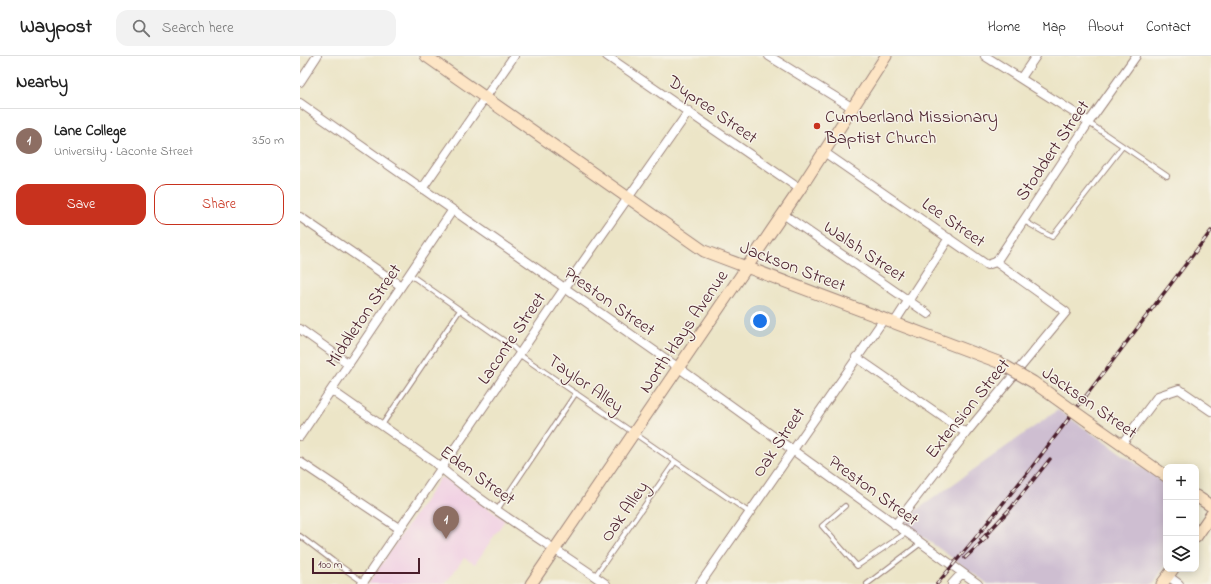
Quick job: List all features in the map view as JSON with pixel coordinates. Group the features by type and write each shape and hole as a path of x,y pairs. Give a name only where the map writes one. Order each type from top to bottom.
{"street":[{"path":"300,82 317,56"},
{"name":"Jackson Street","path":"426,56 704,251 998,362 1033,382 1163,474"},
{"path":"422,189 514,56"},
{"name":"Dupree Street","path":"607,56 800,189"},
{"path":"769,56 853,108"},
{"name":"North Hays Avenue","path":"531,584 556,550 800,189 886,56"},
{"path":"985,56 1088,122"},
{"path":"1021,78 1036,56"},
{"name":"Stoddert Street","path":"996,262 1088,122 1136,56"},
{"name":"Preston Street","path":"300,103 452,211 679,368 978,584"},
{"name":"Laconte Street","path":"363,583 564,289 689,112"},
{"name":"Lee Street","path":"824,152 987,265 996,262 1066,312"},
{"name":"Middleton Street","path":"300,436 452,211"},
{"name":"Walsh Street","path":"783,214 928,314"},
{"path":"300,217 401,286"},
{"name":"Oak Street","path":"700,584 856,357 908,299 949,238"},
{"name":"Extension Street","path":"895,525 966,433 1066,312"},
{"path":"300,329 349,364"},
{"path":"856,357 966,433"},
{"path":"1120,445 1158,396 1180,389 1211,411"},
{"name":"Eden Street","path":"332,390 441,468 482,503 497,510 595,576 603,583"},
{"path":"300,462 400,529"},
{"path":"1199,498 1211,506"},
{"path":"1199,532 1211,515"},
{"path":"952,584 962,573"},
{"path":"1168,576 1179,584"}],"lane":[{"path":"1088,122 1167,176"},
{"path":"1024,221 1052,237 1123,146"},
{"name":"Taylor Alley","path":"409,274 576,393 750,513"},
{"path":"382,425 460,310"},
{"path":"497,510 576,393"},
{"name":"Oak Alley","path":"595,576 675,462"},
{"path":"845,506 822,526 857,566 906,533"},
{"path":"300,536 363,583"},
{"path":"867,584 921,544"}],"shaded area":[{"path":"1058,410 1163,482 1163,569 1153,584 988,584 901,521"},
{"path":"440,478 444,478 505,520 475,564 464,558 445,584 368,584"}],"railway":[{"path":"937,584 1032,467 1211,231"},
{"path":"981,540 1011,508 1050,459"},
{"path":"965,558 987,537"}],"place":[{"name":"Cumberland Missionary Baptist Church","path":"817,126"},
{"name":"Lane College","path":"446,539"}]}
